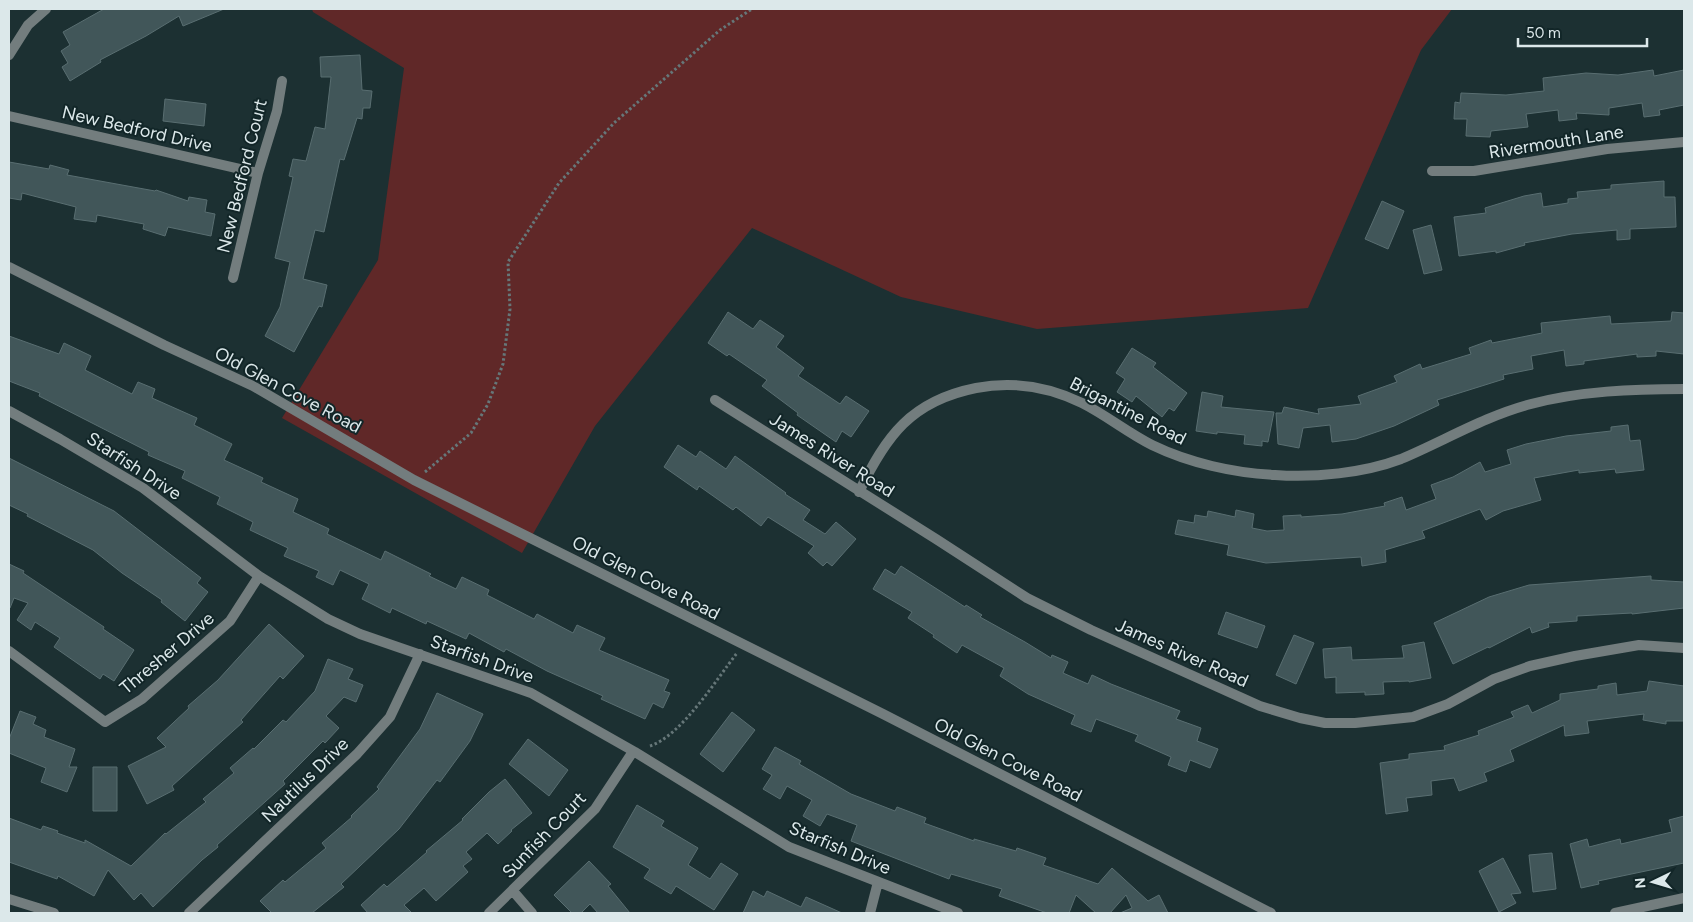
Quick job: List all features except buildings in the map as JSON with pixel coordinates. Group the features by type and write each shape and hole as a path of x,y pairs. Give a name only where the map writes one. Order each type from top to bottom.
{"street":[{"path":"9,55 28,25 46,9"},
{"name":"New Bedford Court","path":"233,278 258,173 277,111 282,81"},
{"name":"New Bedford Drive","path":"9,116 258,173"},
{"name":"Rivermouth Lane","path":"1432,171 1474,171 1607,150 1684,142"},
{"name":"Old Glen Cove Road","path":"9,267 164,345 253,386 414,480 892,719 1271,913"},
{"name":"Brigantine Road","path":"858,492 876,458 892,436 913,415 935,400 975,388 1002,385 1053,391 1083,403 1150,444 1178,456 1243,472 1277,475 1326,475 1368,468 1399,460 1476,424 1530,404 1583,394 1626,390 1684,389"},
{"name":"James River Road","path":"715,400 1027,598 1092,630 1260,706 1300,718 1325,723 1355,723 1413,717 1448,704 1494,679 1530,666 1639,645 1684,648"},
{"name":"Starfish Drive","path":"9,411 143,488 259,576 328,619 360,634 531,693 635,752 789,847 958,913"},
{"name":"Thresher Drive","path":"9,651 106,722 142,699 230,621 259,576"},
{"name":"Nautilus Drive","path":"189,913 357,754 390,717 420,654"},
{"name":"Sunfish Court","path":"489,913 595,809 632,753 635,752"},
{"path":"870,913 878,882"},
{"path":"513,891 532,913"},
{"path":"1615,913 1684,898"},
{"path":"9,899 54,913"}],"path":[{"path":"414,480 471,433 488,404 503,364 510,309 508,262 558,183 614,124 720,30 752,9"},
{"path":"635,752 655,744 680,726 743,645"}],"shaded area":[{"path":"312,9 1452,9 1421,50 1308,308 1037,329 901,297 752,228 595,426 522,553 282,418 378,260 404,68 313,12"}]}
